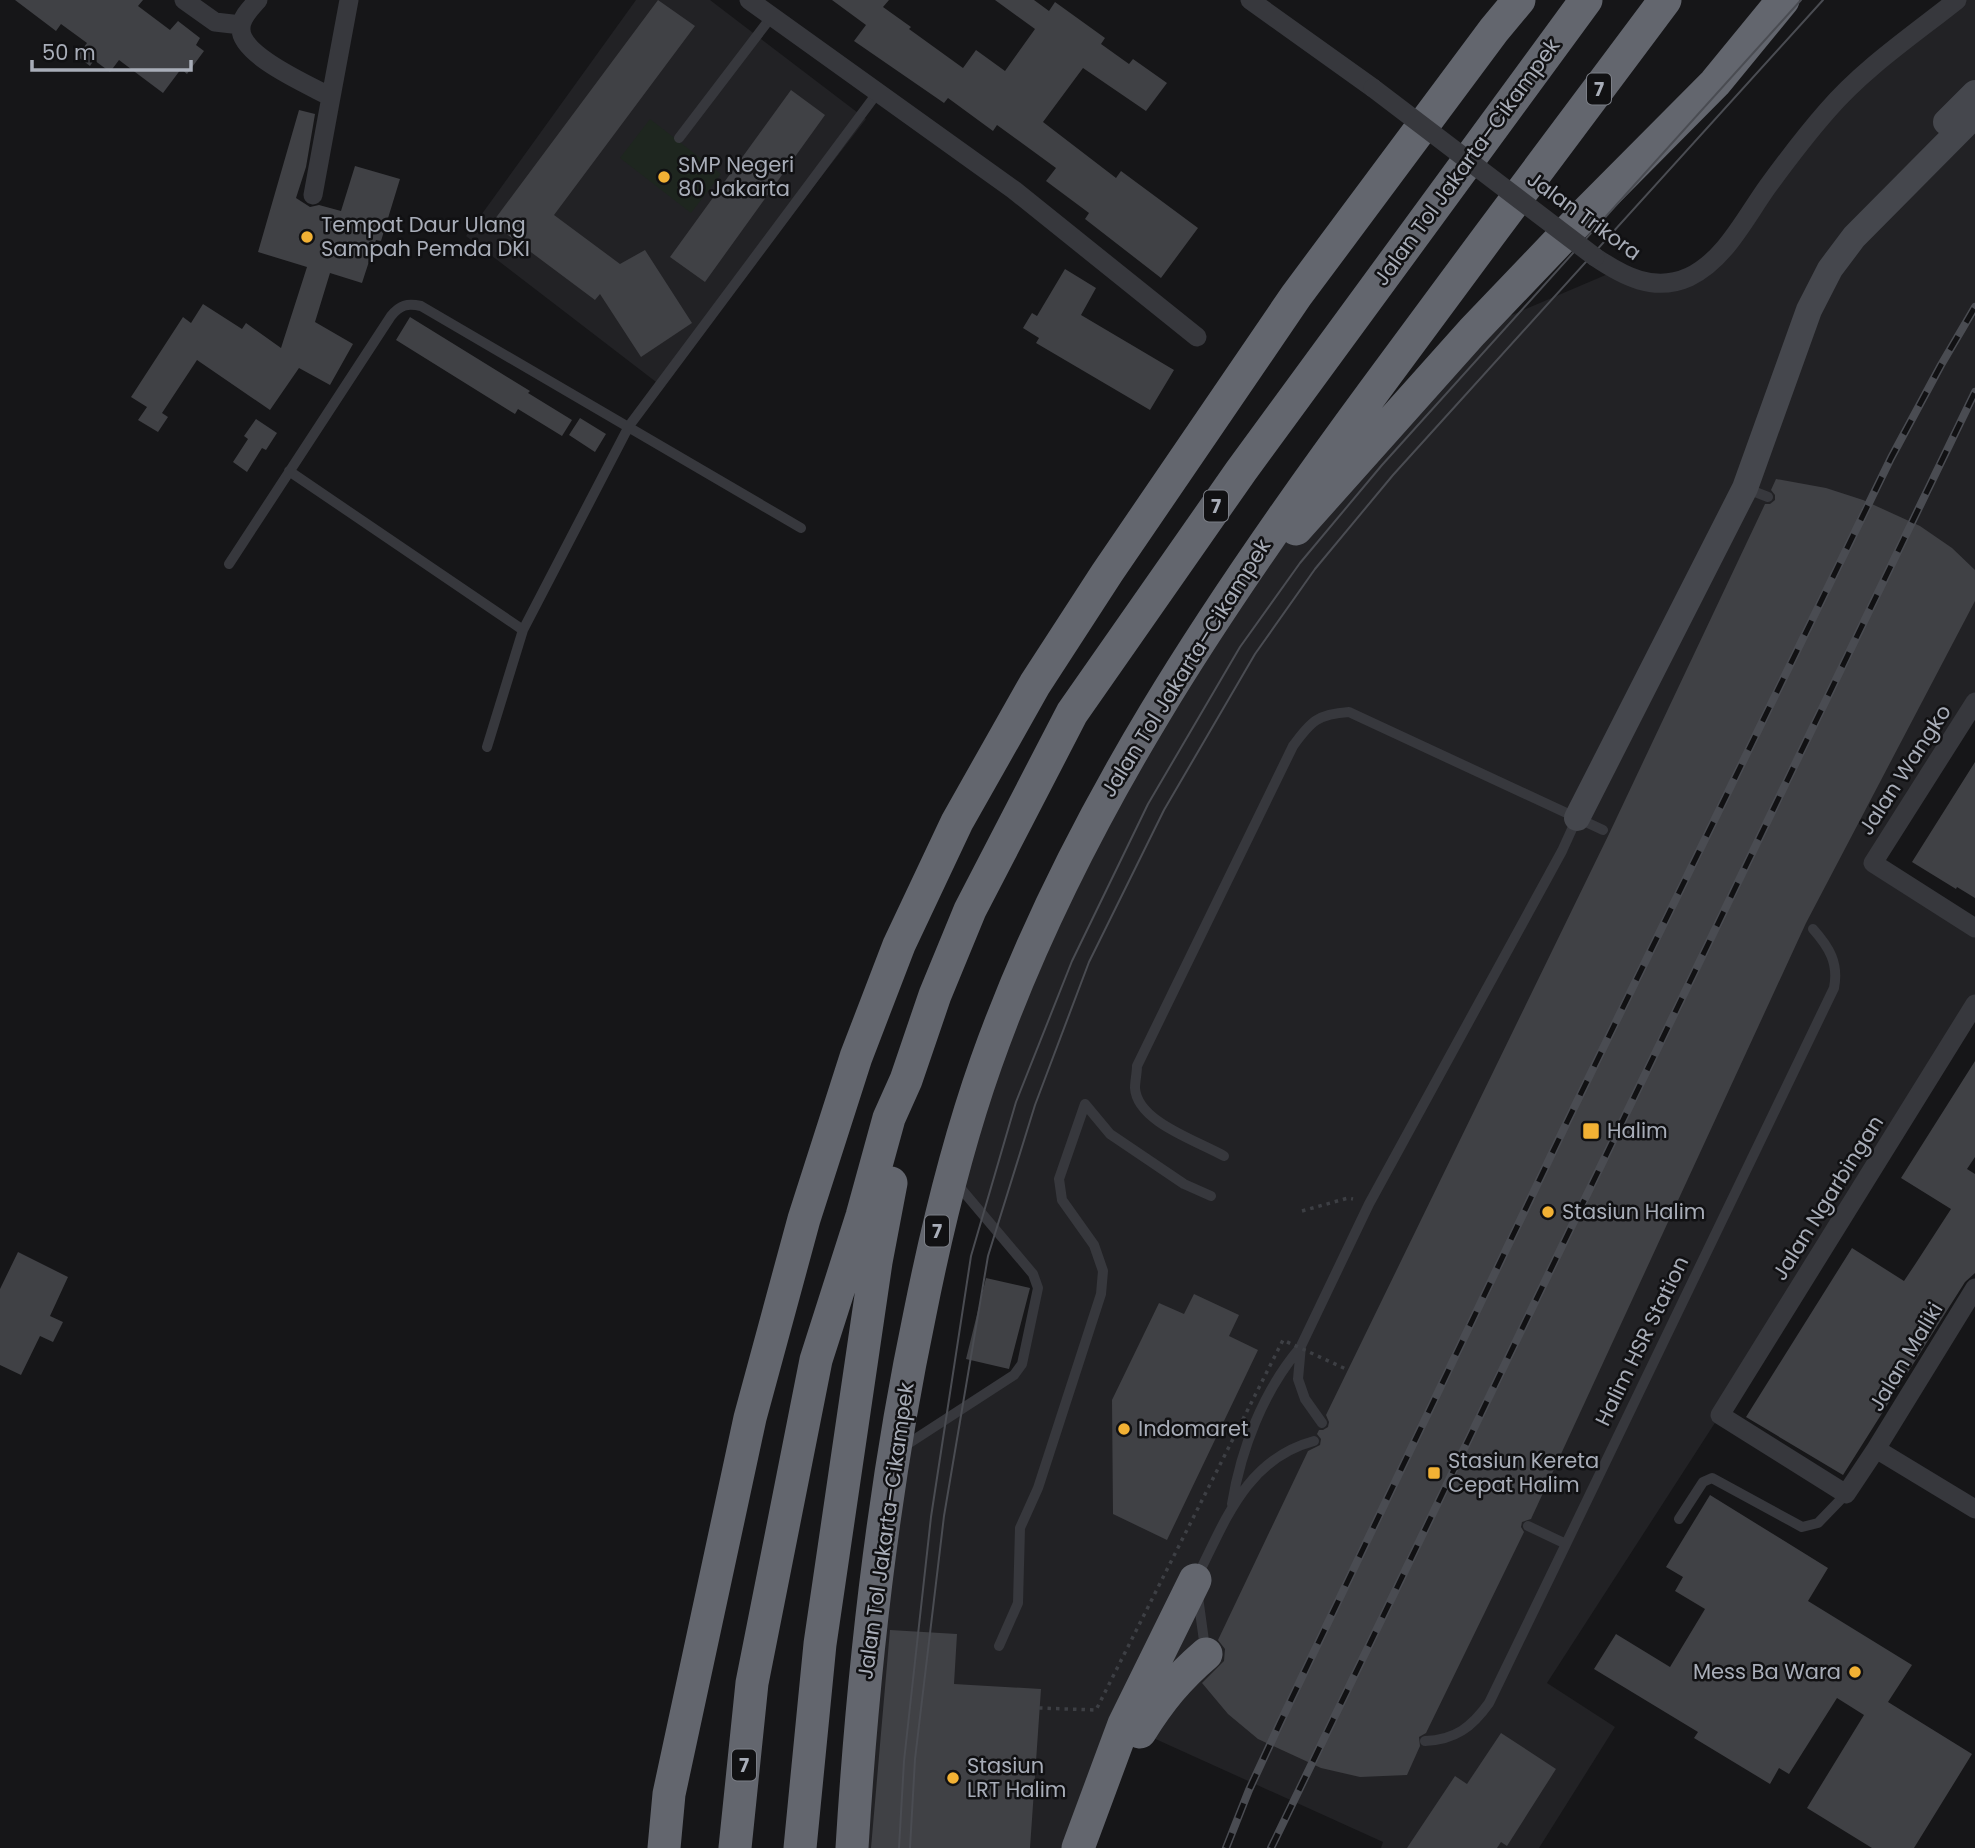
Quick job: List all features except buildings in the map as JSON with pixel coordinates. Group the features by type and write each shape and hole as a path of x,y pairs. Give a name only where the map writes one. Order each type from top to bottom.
{"highway":[{"path":"664,1848 669,1794 750,1418 804,1219 856,1057 899,945 957,822 1035,684 1107,573 1296,296 1519,0"},
{"name":"Jalan Tol Jakarta–Cikampek","path":"735,1848 752,1683 816,1360 862,1216 889,1118 970,910 1072,713 1241,471 1586,0"},
{"name":"Jalan Tol Jakarta–Cikampek","path":"852,1848 864,1688 892,1455 930,1262 950,1176 986,1061 1046,916 1098,811 1185,663 1278,521 1467,263 1665,0"},
{"path":"1185,663 1393,418 1579,219 1715,83 1783,0"},
{"name":"Jalan Tol Jakarta–Cikampek","path":"800,1848 820,1644 876,1262 903,1122 906,1080"},
{"path":"1078,1848 1124,1724 1195,1580"},
{"path":"1100,1848 1140,1732 1163,1696 1180,1677 1208,1655"}],"street":[{"path":"184,0 215,22 241,25"},
{"path":"258,0 241,25 242,38 252,51 331,97"},
{"path":"313,195 349,0"},
{"path":"749,0 1014,191 1197,337"},
{"name":"Jalan Trikora","path":"1250,0 1373,88 1595,257 1623,275 1650,283 1669,283 1687,278 1705,268 1730,241 1777,174 1830,107 1920,28 1957,0"},
{"path":"1577,818 1756,493 1809,310 1848,232 1975,93"},
{"path":"1848,232 1975,116"},
{"name":"Jalan Wangko","path":"1975,702 1872,863 1975,928"},
{"name":"Jalan Ngarbingan","path":"1846,1494 1720,1415 1975,1004"},
{"name":"Jalan Maliki","path":"1846,1494 1975,1288"},
{"path":"1876,1449 1975,1509"}],"lane":[{"path":"679,138 772,16"},
{"path":"487,747 523,630 629,426 878,92"},
{"path":"229,564 391,316 401,305 408,304 421,306 801,528"},
{"path":"289,471 523,630"},
{"path":"1224,1156 1159,1123 1143,1109 1135,1090 1137,1066 1293,746 1308,726 1327,713 1349,712 1603,830"},
{"path":"1231,1508 1236,1478 1252,1431 1277,1378 1301,1346 1369,1204 1562,851 1577,818"},
{"name":"Halim HSR Station","path":"1426,1741 1440,1741 1456,1735 1484,1710 1834,988 1836,966 1832,953 1813,929"},
{"path":"999,1646 1018,1603 1020,1528 1038,1488 1101,1294 1103,1271 1094,1245 1062,1200 1059,1179 1085,1104 1110,1134 1184,1184 1211,1196"},
{"path":"892,1455 1014,1375 1022,1364 1038,1288 1033,1273 950,1176"},
{"path":"1301,1346 1298,1379 1306,1399 1322,1423"},
{"path":"1208,1655 1195,1580 1231,1508 1249,1483 1276,1457 1287,1450 1314,1441"},
{"path":"1679,1519 1703,1482 1712,1479 1802,1527 1818,1523 1846,1494"},
{"path":"1528,1526 1566,1544"}],"path":[{"path":"1302,1211 1348,1198 1369,1204"},
{"path":"1039,1708 1096,1710 1283,1340 1348,1370"}],"shaded area":[{"name":"SMP Negeri 80 Jakarta","path":"636,0 710,0 866,119 660,385 466,236"},
{"name":"Stasiun Halim","path":"1957,0 1975,0 1975,702 1873,862 1975,928 1975,1004 1720,1415 1547,1683 1615,1727 1539,1848 1381,1848 1383,1842 1140,1732 1078,1848 852,1848 892,1455 1022,1364 1038,1288 950,1176 1145,730 1291,535 1472,332 1615,271 1632,279 1705,268 1804,138"},
{"path":"650,119 721,174 691,213 620,158"}],"tram line":[{"path":"899,1848 904,1761 931,1517 971,1256 1016,1102 1072,961 1148,804 1240,647 1300,563 1382,465 1801,0"},
{"path":"910,1848 915,1759 944,1516 988,1256 1035,1105 1089,962 1164,810 1255,654 1315,569 1393,475 1823,0"}],"railway":[{"path":"1226,1848 1280,1723 1568,1120 1891,458 1975,307"},
{"path":"1271,1848 1975,392"}],"place":[{"name":"SMP Negeri 80 Jakarta","path":"664,177"},
{"name":"Tempat Daur Ulang Sampah Pemda DKI","path":"307,237"},
{"name":"Halim","path":"1591,1131"},
{"name":"Stasiun Halim","path":"1548,1212"},
{"name":"Indomaret","path":"1124,1429"},
{"name":"Stasiun Kereta Cepat Halim","path":"1434,1473"},
{"name":"Mess Ba Wara","path":"1855,1672"},
{"name":"Stasiun LRT Halim","path":"953,1778"}]}
